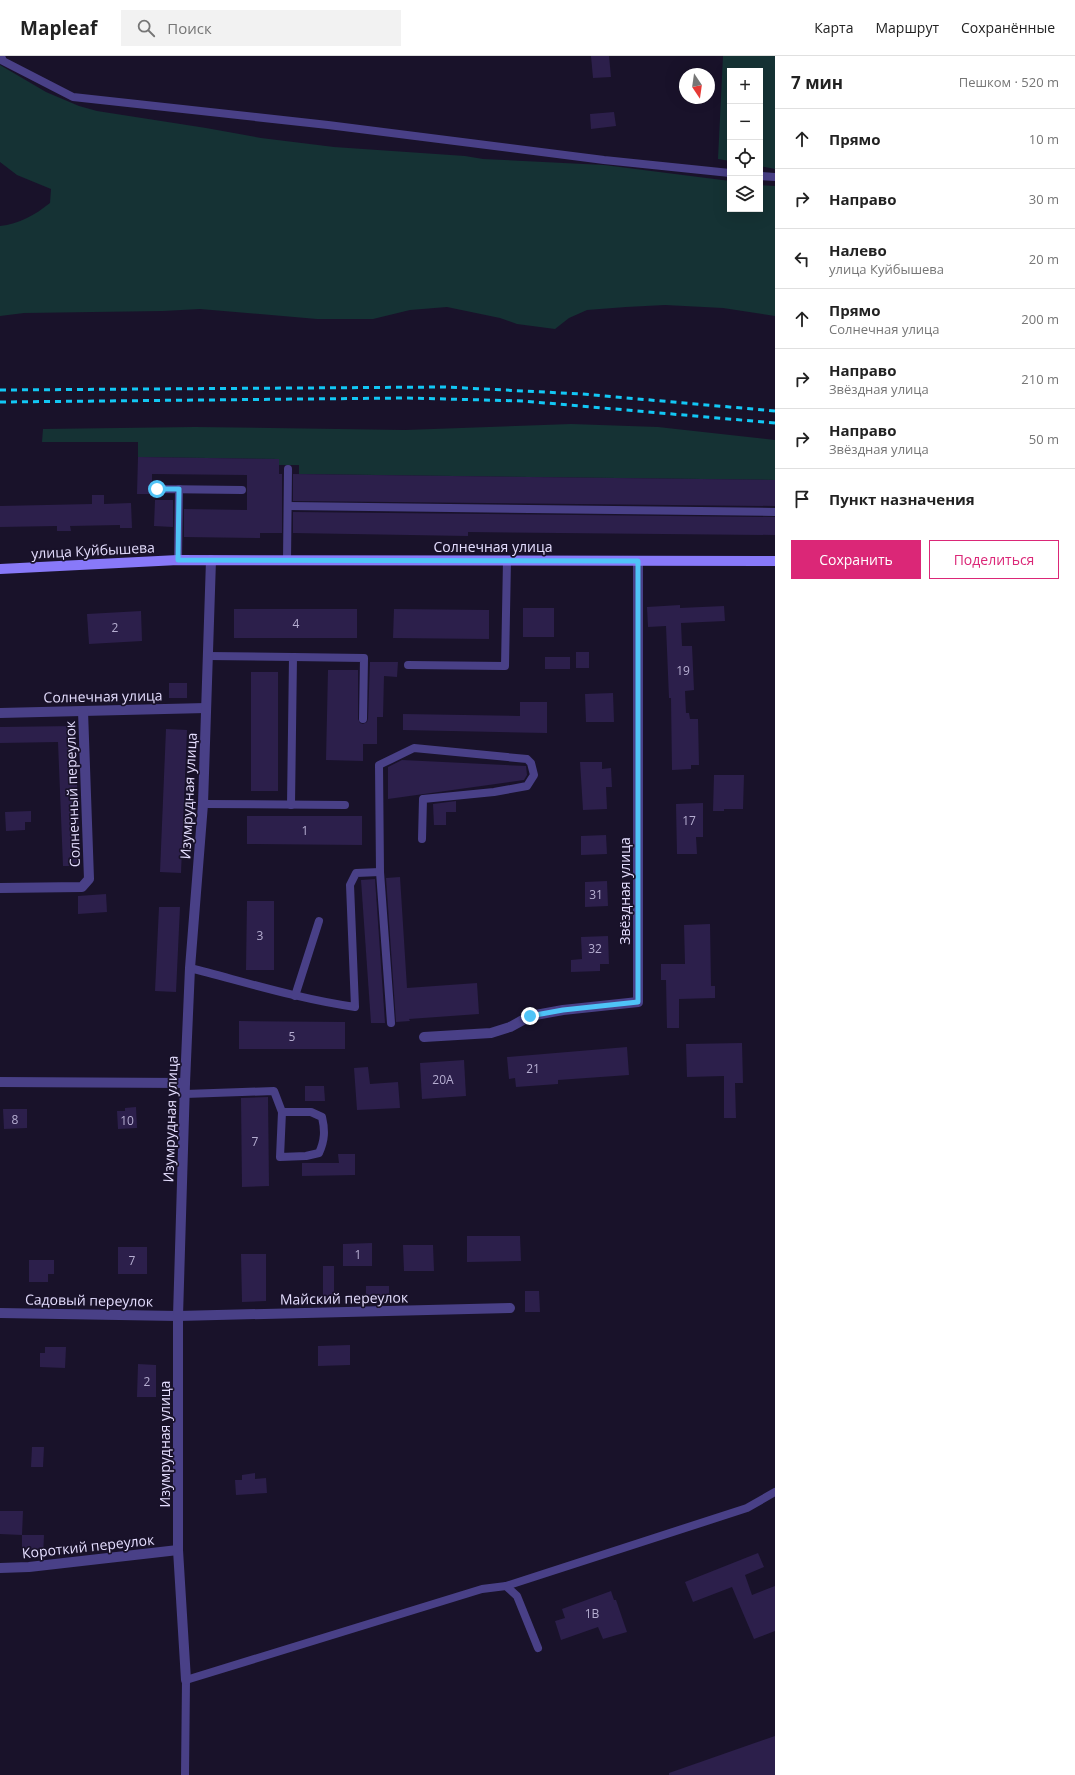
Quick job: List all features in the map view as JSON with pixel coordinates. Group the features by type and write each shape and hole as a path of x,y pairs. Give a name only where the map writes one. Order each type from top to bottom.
{"street":[{"name":"улица Куйбышева","path":"0,569 178,560 211,560"},
{"name":"Солнечная улица","path":"211,560 775,561"},
{"name":"Изумрудная улица","path":"186,1680 178,1550 178,1316 190,968 203,804 211,560"},
{"name":"Звёздная улица","path":"424,1037 491,1033 510,1027 530,1016 563,1010 638,1002 638,561"},
{"name":"Солнечная улица","path":"0,712 206,708"},
{"name":"Солнечный переулок","path":"0,888 82,887 89,879 83,711"},
{"path":"0,1082 185,1083"},
{"name":"Майский переулок","path":"178,1316 510,1308"},
{"name":"Садовый переулок","path":"0,1313 178,1316"},
{"name":"Короткий переулок","path":"0,1568 28,1567 178,1550"}],"lane":[{"path":"1,56 3,61 73,97 328,125 604,160 727,173"},
{"path":"763,176 775,177"},
{"path":"287,561 288,469"},
{"path":"157,489 242,490"},
{"path":"178,560 179,489"},
{"path":"288,506 775,512"},
{"path":"408,665 505,666 507,560"},
{"path":"208,656 364,658 363,719"},
{"path":"291,805 293,657"},
{"path":"391,1023 380,872 379,765 414,748 527,759 531,763 534,775 527,786 494,792 422,799 422,839"},
{"path":"203,804 345,805"},
{"path":"190,968 320,1002 354,1007 350,885 356,873 380,872"},
{"path":"295,996 319,921"},
{"path":"185,1094 274,1091 282,1112 280,1157 306,1156 319,1152 322,1146 325,1130 322,1117 311,1112 282,1112"},
{"path":"185,1775 186,1680 482,1589 506,1586 747,1508 775,1492"},
{"path":"506,1586 517,1596 538,1648"}],"green space":[{"path":"723,56 775,56 775,169 763,167 763,68 727,68 727,160 718,159"},
{"path":"0,65 46,92 79,106 97,111 261,138 334,147 465,156 483,159 604,165 727,181 727,212 763,212 763,185 775,186 775,316 723,308 665,305 626,307 587,310 569,318 555,329 517,324 500,318 447,307 410,310 373,319 317,319 200,309 24,313 0,316 0,226 20,221 33,215 50,203 51,189 17,175 0,162"},
{"path":"571,424 658,427 775,440 775,480 299,474 299,465 279,465 279,459 138,457 138,442 42,442 43,429 195,427 405,430"}],"building":[{"path":"591,56 609,56 611,77 593,78"},
{"path":"614,112 616,126 591,129 590,114"},
{"path":"138,457 279,459 279,474 282,474 282,533 260,533 260,538 184,537 184,509 247,510 247,475 152,474 152,494 137,494"},
{"path":"293,474 775,480 775,506 293,501"},
{"path":"92,495 104,495 104,504 131,503 132,528 120,528 120,525 70,526 71,531 57,531 57,526 0,527 0,506 92,504"},
{"path":"155,500 173,500 173,527 154,526"},
{"path":"293,512 775,517 775,535 468,532 468,536 293,533"},
{"path":"680,605 680,608 724,606 725,621 681,623 682,646 692,646 694,690 685,691 686,713 689,713 690,719 698,719 699,765 691,765 691,769 672,770 671,698 669,698 666,626 648,627 647,607"},
{"path":"523,608 554,608 554,637 523,637"},
{"path":"234,609 357,609 357,638 234,638"},
{"path":"394,609 489,610 489,639 393,638"},
{"path":"141,611 142,641 89,644 87,614"},
{"path":"576,652 589,652 589,668 576,668"},
{"path":"545,657 570,657 570,669 545,669"},
{"path":"370,662 398,662 397,677 384,676 383,717 377,717 377,744 363,744 363,761 326,760 328,670 358,670 358,719 360,723 363,724 367,722 368,719"},
{"path":"251,672 278,672 278,791 251,791"},
{"path":"169,683 187,683 187,698 169,698"},
{"path":"613,693 614,722 586,722 585,694"},
{"path":"520,702 547,702 547,733 403,730 403,714 520,716"},
{"path":"75,726 80,866 63,866 58,742 0,743 0,727"},
{"path":"166,729 187,730 181,873 160,872"},
{"path":"402,760 526,766 527,775 524,780 388,799 388,767"},
{"path":"580,762 602,762 602,769 611,768 612,787 606,787 607,809 583,810"},
{"path":"714,775 744,775 743,809 724,809 724,811 713,811"},
{"path":"456,801 456,812 446,812 446,825 434,825 433,804"},
{"path":"703,803 703,837 696,837 697,854 677,854 676,804"},
{"path":"31,811 31,822 25,822 25,830 6,831 5,812"},
{"path":"247,816 362,816 362,845 247,844"},
{"path":"606,835 607,854 581,855 581,836"},
{"path":"400,877 407,988 477,983 479,1014 409,1019 410,1021 396,1022 386,878"},
{"path":"375,879 385,1023 371,1023 361,880"},
{"path":"607,881 608,906 585,907 585,882"},
{"path":"106,894 107,912 78,914 78,896"},
{"path":"247,901 274,901 274,970 246,970"},
{"path":"159,907 180,907 176,992 155,991"},
{"path":"710,924 711,986 715,986 715,998 679,999 679,1028 667,1028 666,980 661,980 661,964 685,964 684,925"},
{"path":"608,936 609,964 600,964 600,971 571,972 571,960 582,959 581,937"},
{"path":"239,1021 345,1022 345,1049 239,1049"},
{"path":"742,1043 743,1083 735,1083 736,1118 724,1118 724,1076 687,1077 686,1044"},
{"path":"627,1047 629,1075 558,1080 558,1084 516,1087 515,1078 509,1079 507,1057"},
{"path":"464,1060 466,1096 422,1099 420,1063"},
{"path":"368,1067 370,1084 398,1082 400,1108 357,1110 354,1068"},
{"path":"305,1086 324,1086 325,1101 305,1101"},
{"path":"268,1097 269,1186 242,1187 241,1098"},
{"path":"136,1107 137,1128 118,1129 117,1111 125,1111 125,1108"},
{"path":"3,1109 27,1109 27,1128 4,1129"},
{"path":"338,1154 355,1154 355,1175 302,1176 302,1163 339,1163"},
{"path":"467,1236 520,1236 521,1261 467,1262"},
{"path":"372,1243 372,1266 343,1266 343,1244"},
{"path":"403,1245 433,1245 434,1271 404,1271"},
{"path":"118,1247 147,1247 147,1274 118,1274"},
{"path":"241,1254 266,1254 266,1301 242,1302"},
{"path":"29,1260 54,1260 54,1274 48,1274 48,1282 29,1282"},
{"path":"323,1266 334,1266 334,1300 323,1300"},
{"path":"366,1286 389,1286 389,1297 366,1297"},
{"path":"525,1291 539,1291 540,1312 525,1312"},
{"path":"350,1345 350,1365 318,1366 318,1346"},
{"path":"45,1347 66,1347 65,1368 40,1367 40,1353 45,1353"},
{"path":"138,1364 156,1365 156,1397 137,1397"},
{"path":"32,1447 44,1447 43,1467 31,1467"},
{"path":"255,1473 255,1479 266,1478 267,1493 236,1495 235,1480 242,1480 242,1475"},
{"path":"0,1511 23,1511 22,1535 0,1534"},
{"path":"22,1535 44,1535 43,1557 22,1557"},
{"path":"758,1553 764,1567 745,1575 752,1595 775,1586 775,1631 754,1639 732,1587 693,1602 685,1582"},
{"path":"611,1591 614,1600 616,1600 627,1632 603,1639 598,1627 561,1640 555,1621 565,1618 562,1609"},
{"path":"775,1736 775,1775 669,1775 669,1773"}],"railway":[{"path":"0,390 445,387 582,394 775,411"},
{"path":"0,402 406,398 523,401 775,423"}],"route":[{"path":"157,489 179,489 178,560 638,561 638,1002 563,1010 530,1016"}]}
